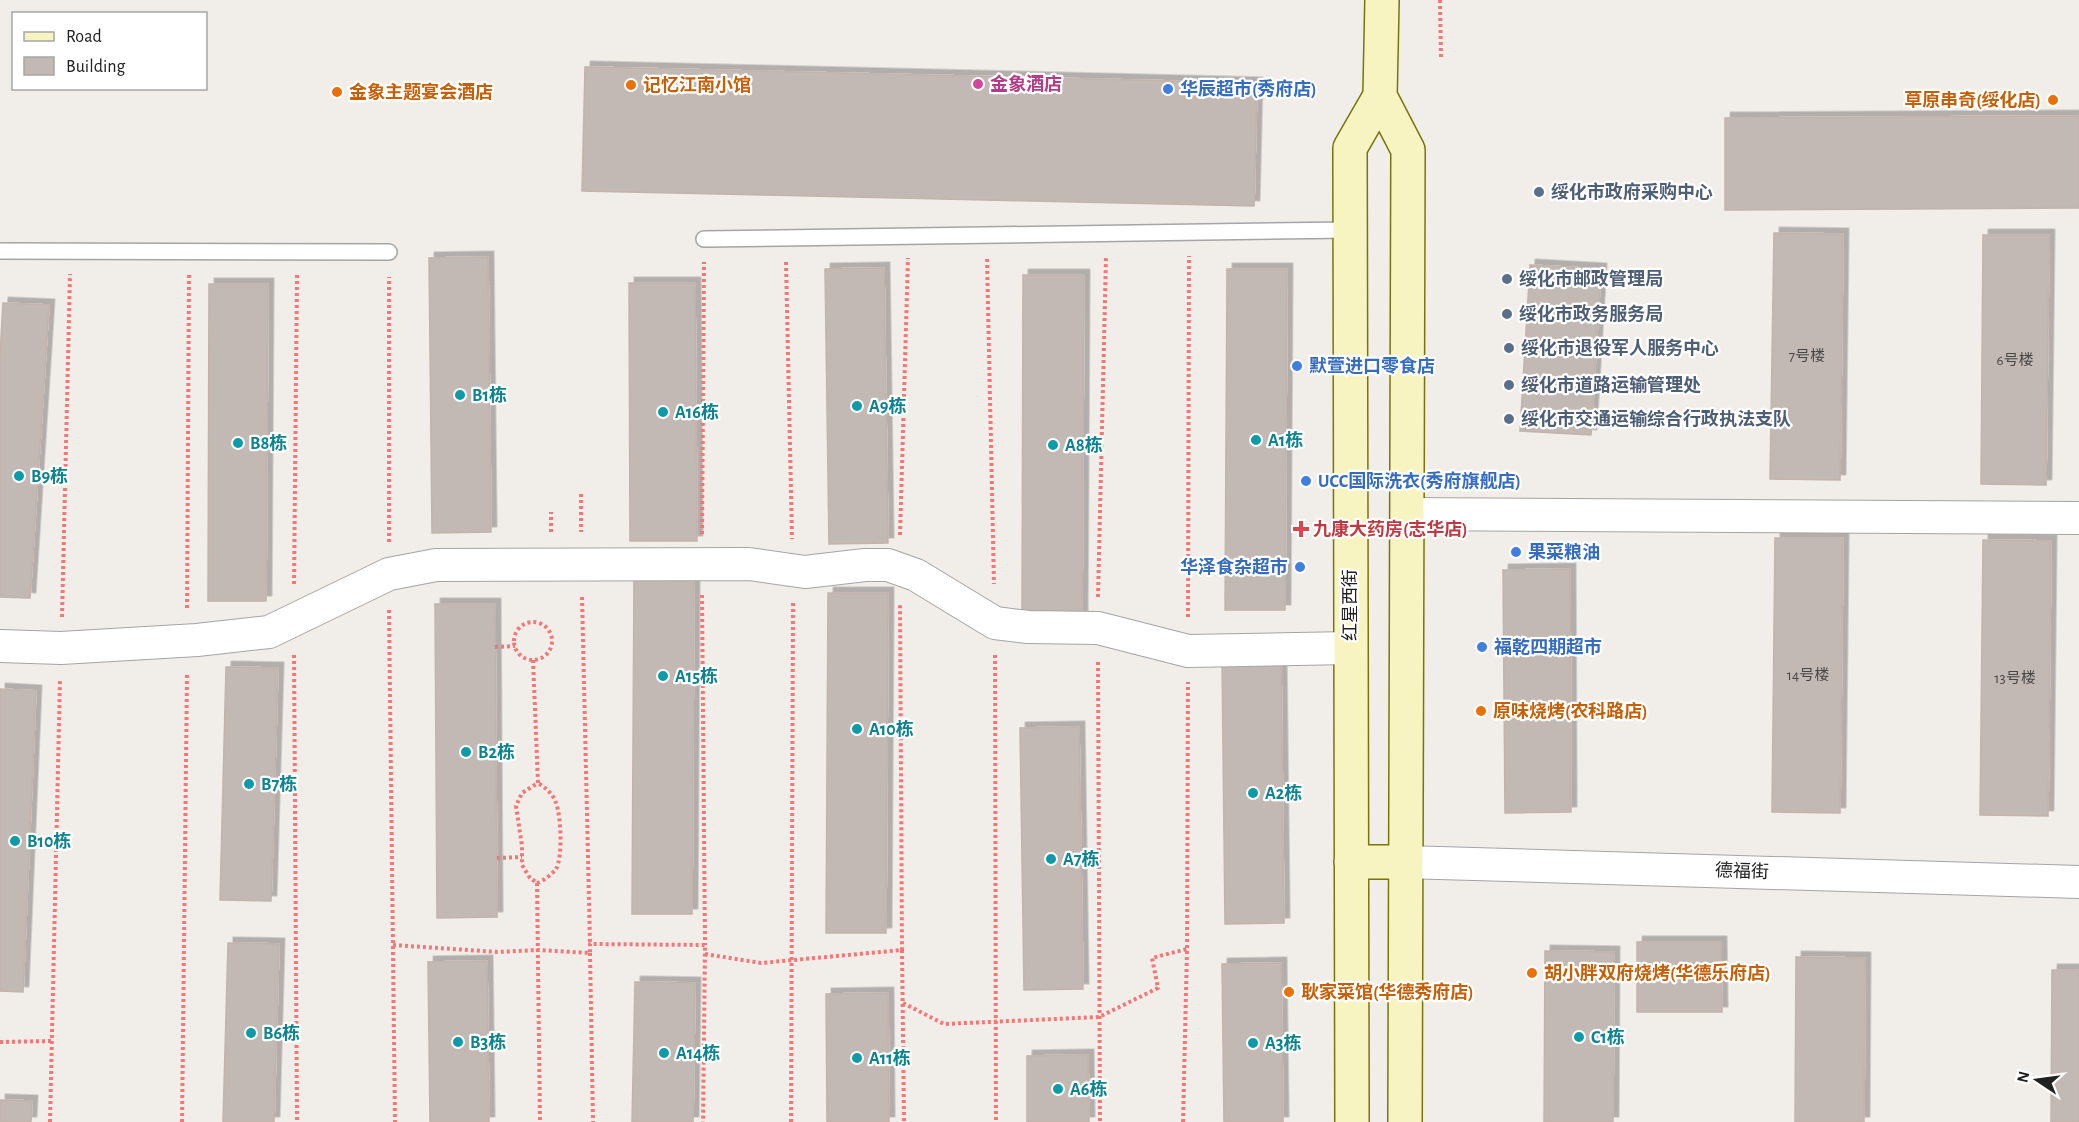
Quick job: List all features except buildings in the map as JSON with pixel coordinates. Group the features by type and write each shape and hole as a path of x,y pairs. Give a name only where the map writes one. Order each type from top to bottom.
{"main road":[{"name":"红星西街","path":"1382,0 1380,96 1408,150 1404,862 1405,1122"},
{"name":"红星西街","path":"1352,1122 1350,148 1380,96"},
{"path":"1351,862 1404,862"}],"street":[{"path":"1407,514 2079,518"},
{"path":"0,646 61,648 187,641 269,632 389,574 436,565 749,564 805,572 864,565 888,566 916,575 995,623 1028,627 1098,628 1188,651 1350,648"},
{"name":"德福街","path":"1404,862 2079,882"}],"lane":[{"path":"704,239 1350,230"},
{"path":"0,251 389,252"}],"path":[{"path":"1440,0 1441,57"},
{"path":"1100,1122 1098,628 1107,232"},
{"path":"986,234 995,623 996,1122"},
{"path":"904,1122 899,570 909,235"},
{"path":"786,237 793,570 791,1122"},
{"path":"50,1122 70,252"},
{"path":"182,1122 189,252"},
{"path":"297,252 294,620 297,1122"},
{"path":"389,252 389,574 395,1122"},
{"path":"581,494 593,1122"},
{"path":"537,622 547,628 552,639 545,656 533,660 521,656 515,646 516,633 524,624 537,622"},
{"path":"495,647 515,646"},
{"path":"533,660 538,783"},
{"path":"537,883 530,878 522,865 516,806 522,793 538,783"},
{"path":"537,883 543,881 555,869 560,854 557,804 549,790 538,783"},
{"path":"496,858 522,857"},
{"path":"537,883 540,1122"},
{"path":"590,944 705,945 703,1122"},
{"path":"393,945 498,952 538,950 590,953"},
{"path":"903,1003 944,1024 1099,1017 1158,988 1152,958 1187,949"},
{"path":"705,954 761,963 902,950"},
{"path":"0,1042 52,1041"}],"place":[{"name":"金象酒店","path":"978,84"},
{"name":"记忆江南小馆","path":"631,85"},
{"name":"华辰超市(秀府店)","path":"1168,89"},
{"name":"金象主题宴会酒店","path":"337,92"},
{"name":"草原串奇(绥化店)","path":"2053,100"},
{"name":"绥化市政府采购中心","path":"1539,192"},
{"name":"绥化市邮政管理局","path":"1507,279"},
{"name":"绥化市政务服务局","path":"1507,314"},
{"name":"绥化市退役军人服务中心","path":"1509,348"},
{"name":"默萱进口零食店","path":"1297,366"},
{"name":"绥化市道路运输管理处","path":"1509,385"},
{"name":"B1栋","path":"460,395"},
{"name":"A9栋","path":"857,406"},
{"name":"A16栋","path":"663,412"},
{"name":"绥化市交通运输综合行政执法支队","path":"1509,419"},
{"name":"A1栋","path":"1256,440"},
{"name":"B8栋","path":"238,443"},
{"name":"A8栋","path":"1053,445"},
{"name":"B9栋","path":"19,476"},
{"name":"UCC国际洗衣(秀府旗舰店)","path":"1306,481"},
{"name":"九康大药房(志华店)","path":"1301,529"},
{"name":"果菜粮油","path":"1516,552"},
{"name":"华泽食杂超市","path":"1300,567"},
{"name":"福乾四期超市","path":"1482,647"},
{"name":"A15栋","path":"663,676"},
{"name":"原味烧烤(农科路店)","path":"1481,711"},
{"name":"A10栋","path":"857,729"},
{"name":"B2栋","path":"466,752"},
{"name":"B7栋","path":"249,784"},
{"name":"A2栋","path":"1253,793"},
{"name":"B10栋","path":"15,841"},
{"name":"A7栋","path":"1051,859"},
{"name":"胡小胖双府烧烤(华德乐府店)","path":"1532,973"},
{"name":"耿家菜馆(华德秀府店)","path":"1289,992"},
{"name":"B6栋","path":"251,1033"},
{"name":"C1栋","path":"1579,1037"},
{"name":"B3栋","path":"458,1042"},
{"name":"A3栋","path":"1253,1043"},
{"name":"A14栋","path":"664,1053"},
{"name":"A11栋","path":"857,1058"},
{"name":"A6栋","path":"1058,1089"}]}
